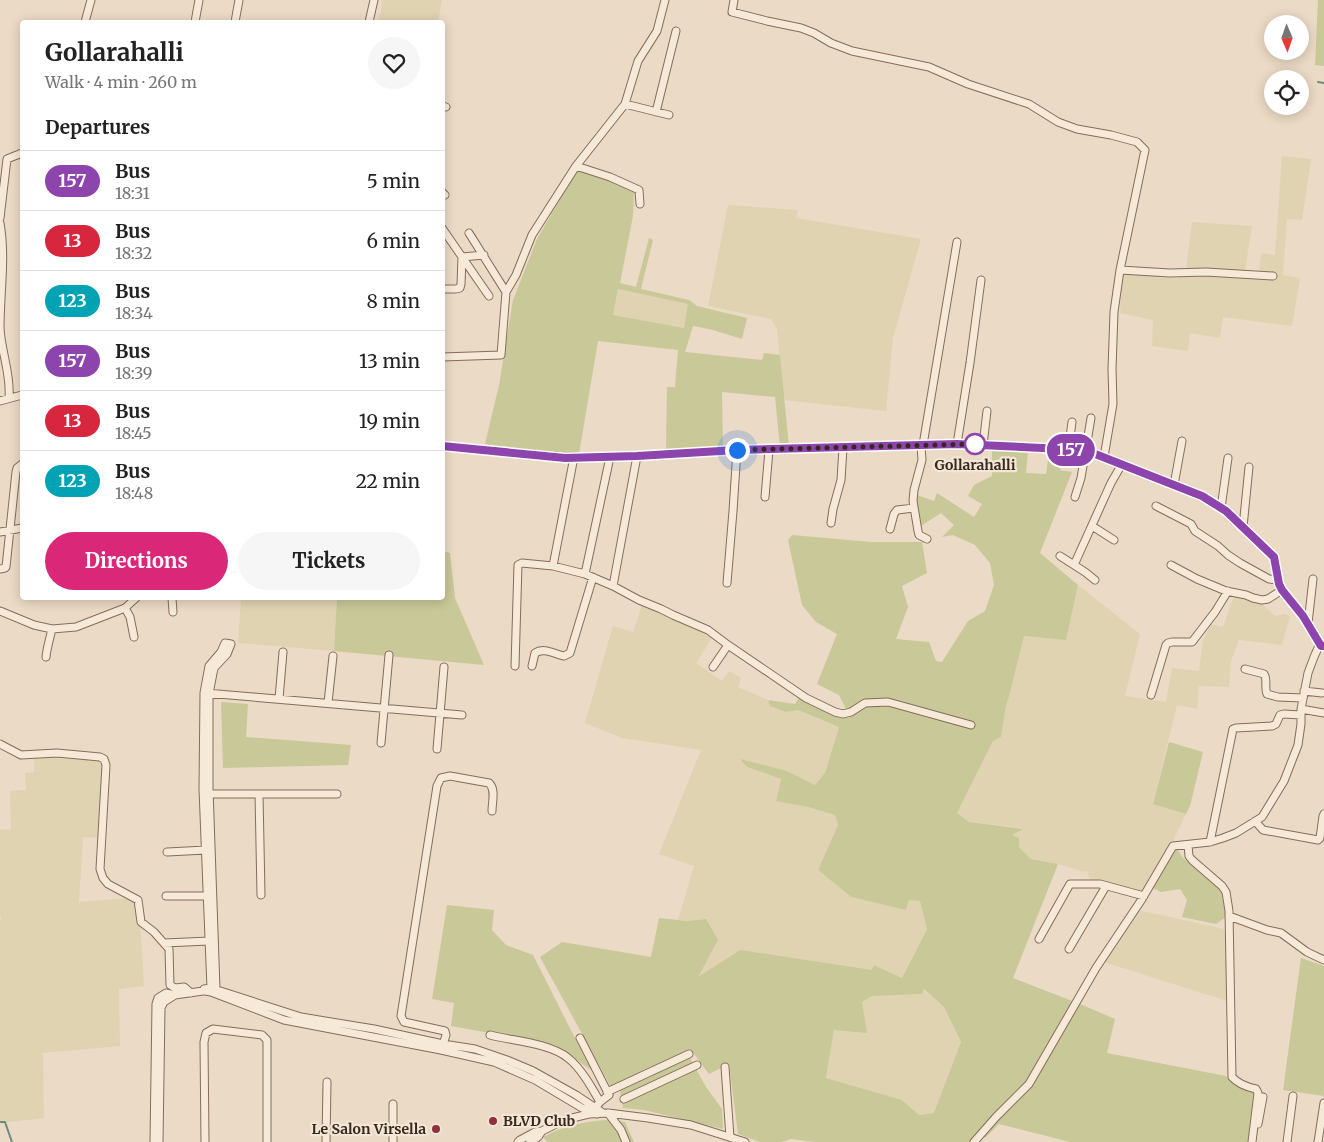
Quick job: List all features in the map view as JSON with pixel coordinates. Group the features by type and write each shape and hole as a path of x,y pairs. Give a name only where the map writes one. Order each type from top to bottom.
{"street":[{"path":"86,20 91,0"},
{"path":"195,20 199,0"},
{"path":"235,20 239,0"},
{"path":"369,20 374,0"},
{"path":"445,357 501,355 506,292 516,275 532,235 576,166 625,104 638,61 657,31 665,0"},
{"path":"734,0 732,12 767,22 801,28 852,51 929,67 968,84 1029,104 1058,122 1077,129 1111,134 1137,142 1145,150 1120,270 1114,312 1112,369 1114,404 1104,457"},
{"path":"656,112 676,31"},
{"path":"625,104 669,115"},
{"path":"0,218 2,180 7,159 20,154"},
{"path":"576,166 610,177 639,190 640,204"},
{"path":"0,223 3,238 0,330 10,386 9,397"},
{"path":"445,232 489,296"},
{"path":"469,233 506,292"},
{"path":"927,539 919,535 916,526 913,501 914,490 922,460 922,445 956,242"},
{"path":"462,257 484,255"},
{"path":"445,289 456,290 460,288 462,257"},
{"path":"1120,270 1170,274 1206,272 1273,276"},
{"path":"957,444 981,280"},
{"path":"0,400 20,395"},
{"path":"983,445 987,411"},
{"path":"1075,497 1081,478 1091,418"},
{"path":"1072,422 1070,437 1072,450"},
{"path":"1174,485 1182,441"},
{"path":"445,446 574,457 957,444 1085,450 1202,496 1221,508 1274,557 1278,580 1282,590 1303,616 1323,646 1318,648 1314,657 1303,694 1298,745 1284,781 1262,817 1236,833 1210,842 1173,846 1144,896 1096,968 1029,1084 974,1142"},
{"path":"831,523 841,480 842,448"},
{"path":"727,583 737,450"},
{"path":"765,497 769,450"},
{"path":"613,586 637,456"},
{"path":"553,566 574,457"},
{"path":"532,666 535,653 538,651 546,651 564,656 570,653 589,575 610,457"},
{"path":"1221,508 1228,458"},
{"path":"1074,565 1111,483 1122,464"},
{"path":"0,569 6,567 16,472 20,466"},
{"path":"1243,527 1249,467"},
{"path":"1156,506 1191,524 1195,531 1240,563 1269,579 1278,580"},
{"path":"890,529 894,514 898,510 914,508"},
{"path":"1092,526 1114,540"},
{"path":"0,532 20,528"},
{"path":"1060,556 1095,580"},
{"path":"515,666 518,565 522,563 553,566 589,575 639,600 708,630 806,698 835,712 844,714 865,703 888,702 971,725"},
{"path":"1170,565 1197,579 1253,598 1262,600 1273,597 1282,590"},
{"path":"1308,623 1313,579"},
{"path":"1151,695 1166,644 1172,642 1192,642 1228,591"},
{"path":"0,611 34,625 52,629 76,627 125,608 134,600"},
{"path":"172,600 172,612"},
{"path":"125,608 130,616 134,637"},
{"path":"46,656 52,629"},
{"path":"210,989 203,789 206,693 214,668 227,654 228,644"},
{"path":"713,668 728,645"},
{"path":"279,699 283,652"},
{"path":"381,743 389,655"},
{"path":"328,704 333,656"},
{"path":"437,749 444,667"},
{"path":"1245,669 1264,674 1266,677 1267,694 1278,697 1322,693"},
{"path":"206,693 462,715"},
{"path":"206,693 209,794 210,989"},
{"path":"1210,842 1233,729 1272,726 1276,724 1280,715 1284,714 1301,712 1324,714"},
{"path":"0,744 21,755 57,753 104,758 106,765 100,869 103,878 108,884 138,900 141,922 154,932 169,949 170,985 175,988 184,987 191,993"},
{"path":"442,1047 446,1035 445,1031 404,1022 401,1016 437,786 441,778 450,776 490,783 493,790 492,811"},
{"path":"209,794 337,794"},
{"path":"259,794 260,895"},
{"path":"1255,821 1263,830 1318,840 1324,814"},
{"path":"1188,844 1189,856 1192,860 1222,886 1226,892 1229,916 1232,1077 1236,1081 1256,1089 1258,1093 1252,1142"},
{"path":"167,852 206,850"},
{"path":"1038,939 1070,884 1100,884 1144,896"},
{"path":"1068,949 1106,886"},
{"path":"166,896 207,896"},
{"path":"1229,916 1281,933 1307,952 1324,960"},
{"path":"164,943 209,941"},
{"path":"210,989 284,1020 442,1047"},
{"path":"154,1142 156,1004 158,998 166,993 175,995 210,989 302,1018 374,1030 494,1062 535,1080 582,1108 690,1125 745,1142"},
{"path":"159,1142 161,1008 164,1002 175,995"},
{"path":"204,1142 204,1042 206,1033 213,1029 262,1035 267,1040 267,1142"},
{"path":"490,1036 555,1050 569,1058 587,1080 600,1110 621,1130 626,1142"},
{"path":"518,1142 535,1132 542,1131 560,1122 600,1110 609,1095 580,1038"},
{"path":"607,1092 689,1054"},
{"path":"624,1099 697,1065"},
{"path":"726,1067 730,1137"},
{"path":"326,1142 327,1082"},
{"path":"1287,1142 1293,1096"},
{"path":"1256,1142 1263,1097"},
{"path":"1318,1142 1324,1103"},
{"path":"392,1142 393,1104"},
{"path":"530,1142 538,1137 542,1131"}],"shaded area":[{"path":"383,0 442,0 438,20 378,20"},
{"path":"1282,156 1311,159 1302,220 1287,219 1283,275 1300,278 1292,326 1223,317 1220,338 1190,333 1188,351 1152,346 1153,320 1120,313 1122,272 1178,279 1179,268 1186,269 1192,222 1252,226 1245,271 1259,273 1261,253 1275,255"},
{"path":"728,205 798,210 796,218 921,239 893,338 886,411 784,400 777,329 771,319 708,306"},
{"path":"618,289 689,304 684,328 613,315"},
{"path":"1078,585 1140,634 1125,696 1166,702 1172,668 1199,671 1203,640 1211,624 1223,627 1234,596 1242,597 1255,603 1261,603 1275,616 1285,614 1290,616 1282,645 1239,640 1231,661 1229,687 1199,686 1197,709 1177,705 1153,803 1186,814 1171,845 1143,891 1090,879 1087,871 1084,872 1058,864 1031,859 1019,847 1011,835 1022,828 969,822 957,813 993,741 1001,737 1006,706 1024,636 1066,640"},
{"path":"241,600 337,600 334,651 238,643"},
{"path":"642,605 676,619 712,638 696,663 722,681 729,671 741,678 738,687 768,700 770,706 786,712 798,710 839,727 825,773 815,785 787,771 747,767 781,779 776,800 835,815 838,825 818,870 851,897 906,910 909,900 920,901 927,928 902,978 874,965 873,970 697,978 705,919 678,920 694,866 659,854 701,750 622,738 585,723 613,626 633,632"},
{"path":"58,755 102,759 102,838 83,837 79,902 139,897 144,986 119,989 120,1046 43,1053 44,1118 0,1123 0,829 11,830 10,791 26,790 25,773 34,772 34,756"},
{"path":"1138,910 1224,929 1227,940 1227,1001 1104,962"},
{"path":"923,989 944,1007 961,1042 935,1113 919,1115 902,1100 826,1078 834,1030 862,1002 872,996 922,994"}],"green space":[{"path":"1318,0 1324,0 1324,66 1315,65"},
{"path":"577,170 634,191 633,216 620,283 636,287 649,238 653,240 641,289 689,300 697,306 747,318 742,339 693,326 685,352 762,360 764,353 780,355 789,447 780,447 775,397 722,392 723,449 666,451 667,387 675,387 678,350 598,341 579,454 545,452 485,444 499,385 513,300 537,239","holes":["618,289 688,304 684,328 613,315"]},
{"path":"992,450 1028,451 1026,473 1046,474 1049,453 1061,454 1060,470 1072,472 1040,553 1078,585 1066,640 1024,636 1006,706 1001,737 993,741 957,813 969,822 1023,829 1012,835 1019,838 1019,847 1031,859 1058,864 1013,978 1115,1019 1107,1053 1226,1076 1234,1085 1254,1091 1248,1142 1070,1142 999,1124 985,1138 979,1131 970,1142 815,1142 791,1139 781,1142 760,1142 738,1134 729,1064 709,1074 692,1051 611,1087 540,957 562,942 651,957 659,918 687,921 706,919 718,940 698,977 740,950 872,970 874,965 902,978 927,929 920,901 909,900 906,910 851,897 818,870 838,825 835,815 808,807 776,801 781,779 747,767 740,759 787,771 815,785 825,773 839,727 798,710 786,712 770,706 768,700 795,704 800,696 849,715 839,695 817,684 837,634 816,622 802,605 788,540 792,535 871,542 922,542 927,573 902,586 908,607 896,639 929,642 936,661 942,662 968,621 985,611 994,585 990,563 975,545 953,535 942,537 954,525 941,513 921,526 918,515 917,495 934,501 937,493 974,517 982,504 968,496 974,485 992,476","holes":["924,989 944,1007 961,1042 934,1113 919,1115 902,1100 826,1078 834,1030 867,1033 862,1002 872,996 922,994"]},
{"path":"445,552 450,553 455,598 484,665 334,651 337,600 445,600"},
{"path":"221,702 248,704 246,737 351,745 348,765 223,768"},
{"path":"1169,742 1203,752 1190,806 1186,814 1153,804"},
{"path":"1177,849 1183,858 1221,891 1226,917 1216,924 1182,917 1187,900 1180,889 1161,892 1153,888 1169,857"},
{"path":"447,905 494,910 492,930 506,945 533,955 591,1070 555,1045 451,1026 454,1003 432,999"},
{"path":"1301,958 1324,966 1324,1096 1283,1090"},
{"path":"690,1058 706,1087 722,1109 723,1129 644,1110 623,1108 620,1090"},
{"path":"608,1120 625,1122 634,1142 548,1142 543,1137 575,1125"}],"waterway":[{"path":"1318,82 1324,83"},
{"path":"0,1122 5,1122 12,1142"}],"bus line":[{"name":"157","path":"445,446 565,458 737,450 957,444 1085,450 1202,496 1226,511 1274,557 1279,584 1282,590 1303,616 1321,646 1324,646"}],"place":[{"name":"Gollarahalli","path":"975,444"},
{"name":"BLVD Club","path":"493,1121"},
{"name":"Le Salon Virsella","path":"436,1129"}],"route":[{"path":"737,450 975,444"}]}
